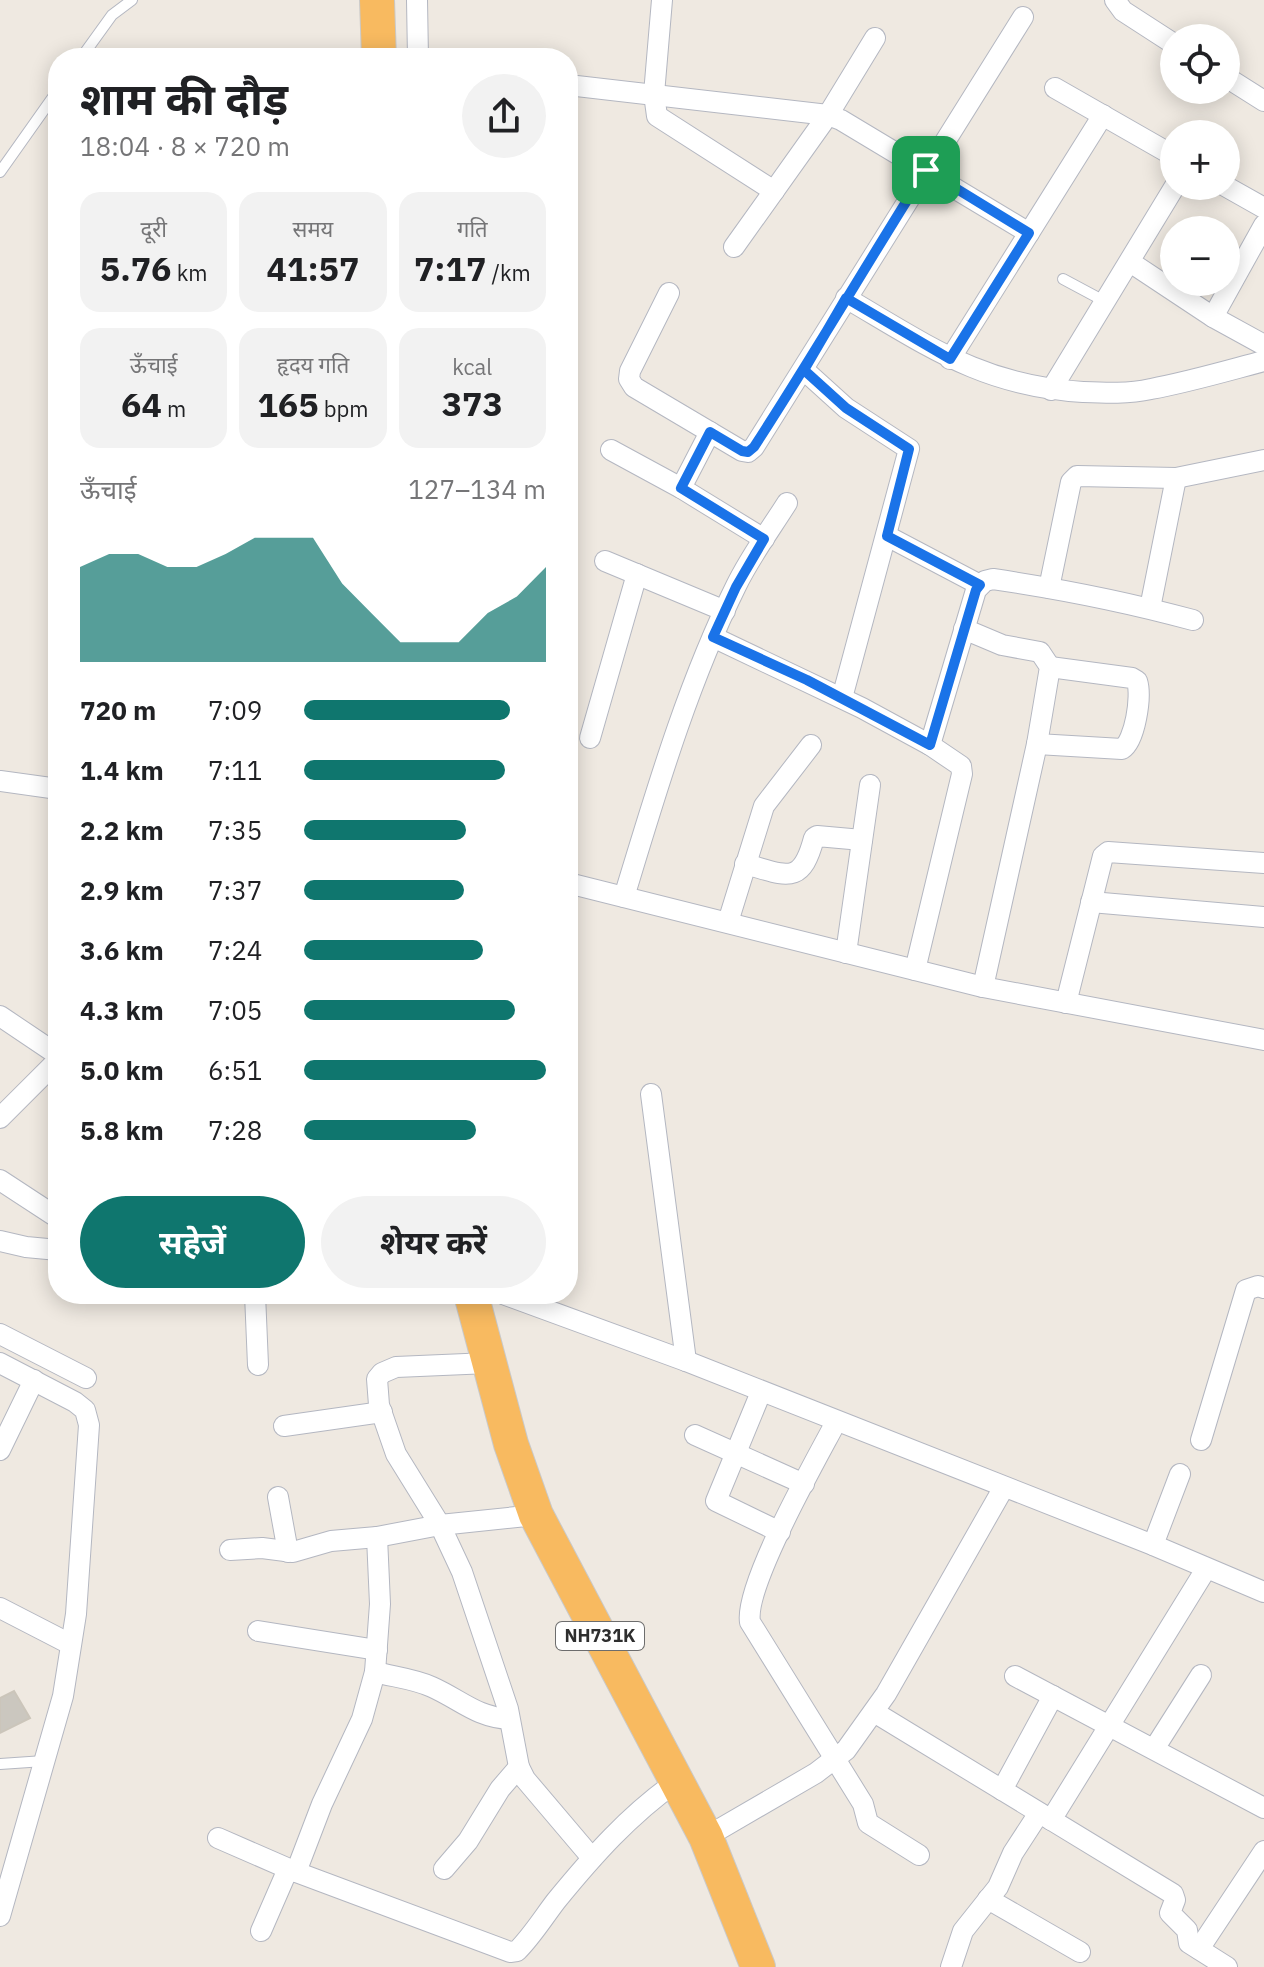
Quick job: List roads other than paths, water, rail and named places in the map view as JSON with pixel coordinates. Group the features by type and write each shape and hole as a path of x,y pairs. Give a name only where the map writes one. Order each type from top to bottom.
{"highway":[{"path":"377,0 379,48"},
{"name":"NH731K","path":"474,1304 511,1444 536,1515 706,1837 758,1967"}],"street":[{"path":"417,0 418,48"},
{"path":"662,0 655,112 661,120 774,191"},
{"path":"1115,0 1123,11 1160,35"},
{"path":"669,293 630,371 629,379 634,387 748,452 804,370 1023,17"},
{"path":"734,247 828,115 875,38"},
{"path":"578,86 828,115 1029,233"},
{"path":"1240,86 1264,101"},
{"path":"1055,88 1160,148"},
{"path":"950,359 1103,115"},
{"path":"1240,194 1264,208"},
{"path":"1051,390 1167,200"},
{"path":"1213,317 1264,225"},
{"path":"1130,262 1213,317 1264,345"},
{"path":"846,298 950,359 1011,382 1051,390 1129,392 1264,361"},
{"path":"804,370 846,408 909,449 842,698"},
{"path":"681,488 710,432"},
{"path":"611,450 764,539"},
{"path":"1049,588 1071,482 1077,476 1176,478 1264,460"},
{"path":"1150,608 1176,478"},
{"path":"624,897 664,765 713,637 736,587 787,503"},
{"path":"887,536 980,585"},
{"path":"605,561 725,611"},
{"path":"590,738 637,574"},
{"path":"930,745 980,585 993,579 1049,588 1193,620"},
{"path":"964,629 1002,645 1040,652 1050,667 1037,744 983,987"},
{"path":"713,637 842,698 930,745 961,766 962,774 915,970"},
{"path":"1037,744 1122,749 1131,738 1139,695 1137,681 1132,678 1050,667"},
{"path":"728,922 759,817 768,797 811,745"},
{"path":"0,781 48,788"},
{"path":"846,953 870,785"},
{"path":"745,864 788,876 798,873 805,865 817,836 862,840"},
{"path":"1066,1003 1103,856 1108,852 1264,863"},
{"path":"578,886 983,987 1264,1040"},
{"path":"1091,902 1264,917"},
{"path":"0,1016 48,1050"},
{"path":"0,1118 48,1068"},
{"path":"651,1094 686,1361"},
{"path":"0,1180 48,1211"},
{"path":"0,1241 48,1249"},
{"path":"1201,1440 1246,1290 1251,1287 1264,1288"},
{"path":"255,1304 258,1365"},
{"path":"530,1304 686,1361 1153,1545 1264,1592"},
{"path":"0,1334 86,1378"},
{"path":"0,1363 85,1410 89,1425 76,1614 63,1696 0,1916"},
{"path":"489,1363 396,1367 382,1373 377,1379 376,1389 403,1468 440,1525 472,1598 508,1709 519,1767 525,1779 592,1858"},
{"path":"0,1450 34,1380"},
{"path":"761,1392 716,1501 780,1532"},
{"path":"284,1426 382,1412"},
{"path":"836,1422 780,1532 751,1601 750,1622 863,1804 868,1823 919,1855"},
{"path":"695,1435 804,1484"},
{"path":"1153,1545 1180,1474"},
{"path":"706,1837 816,1773 846,1750 874,1712 1004,1487"},
{"path":"278,1497 288,1552"},
{"path":"230,1550 262,1548 288,1552 331,1541 536,1515"},
{"path":"261,1931 362,1719 375,1672 377,1650 380,1604 377,1537"},
{"path":"951,1967 963,1931 998,1887 1013,1853 1045,1817 1108,1725 1206,1569"},
{"path":"0,1608 70,1644"},
{"path":"258,1631 377,1650"},
{"path":"375,1672 424,1684 491,1718 509,1719"},
{"path":"1154,1749 1201,1675"},
{"path":"1015,1676 1264,1808"},
{"path":"1002,1790 1053,1696"},
{"path":"874,1712 1173,1894 1175,1900 1170,1913 1187,1930 1189,1943 1227,1967"},
{"path":"444,1869 468,1841 500,1789 519,1767"},
{"path":"218,1838 292,1870 510,1952 518,1959 592,1858 633,1815 676,1782"},
{"path":"1199,1949 1264,1851"},
{"path":"988,1899 1080,1952"}],"lane":[{"path":"88,48 112,15 132,0"},
{"path":"0,172 48,104"},
{"path":"1063,279 1106,302"},
{"path":"0,1764 46,1761"}]}
